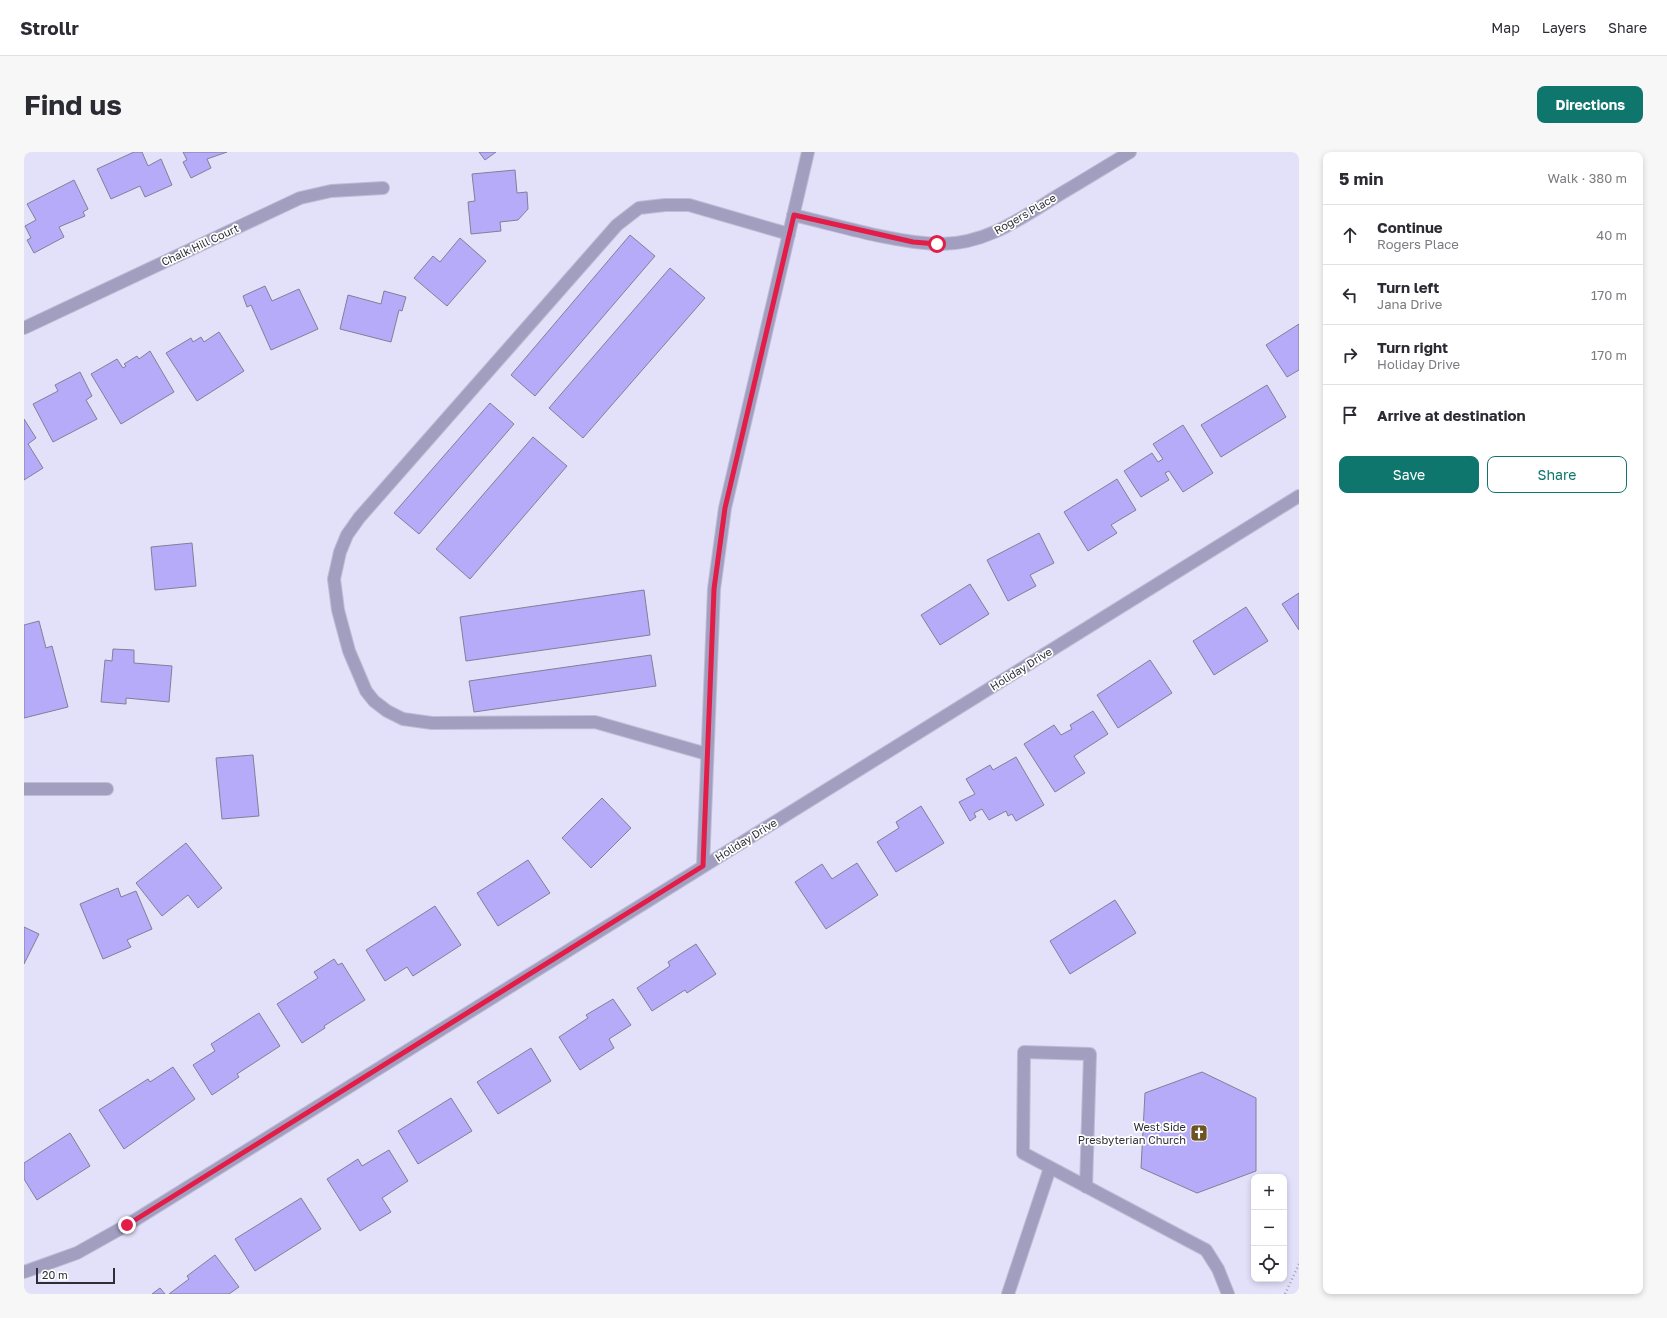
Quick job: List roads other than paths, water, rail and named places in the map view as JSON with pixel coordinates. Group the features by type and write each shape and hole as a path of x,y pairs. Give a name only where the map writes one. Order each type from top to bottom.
{"street":[{"path":"703,866 714,589 718,546 725,508 808,152"},
{"name":"Rogers Place","path":"794,215 913,242 937,244 964,242 987,236 1012,224 1130,152"},
{"name":"Chalk Hill Court","path":"24,328 300,198 331,190 383,188"},
{"path":"708,754 595,722 432,723 403,719 374,701 366,691 349,651 338,610 334,579 342,546 347,535 359,518 617,225 639,208 665,205 689,205 789,234"},
{"name":"Holiday Drive","path":"24,1272 77,1253 102,1240 1299,496"},
{"path":"24,789 108,789"},
{"path":"1086,1187 1090,1054 1024,1052 1023,1153 1050,1168 1086,1187 1206,1250 1218,1269 1228,1294"},
{"path":"1008,1294 1050,1168"}],"place":[{"name":"West Side Presbyterian Church","path":"1199,1133"}]}
